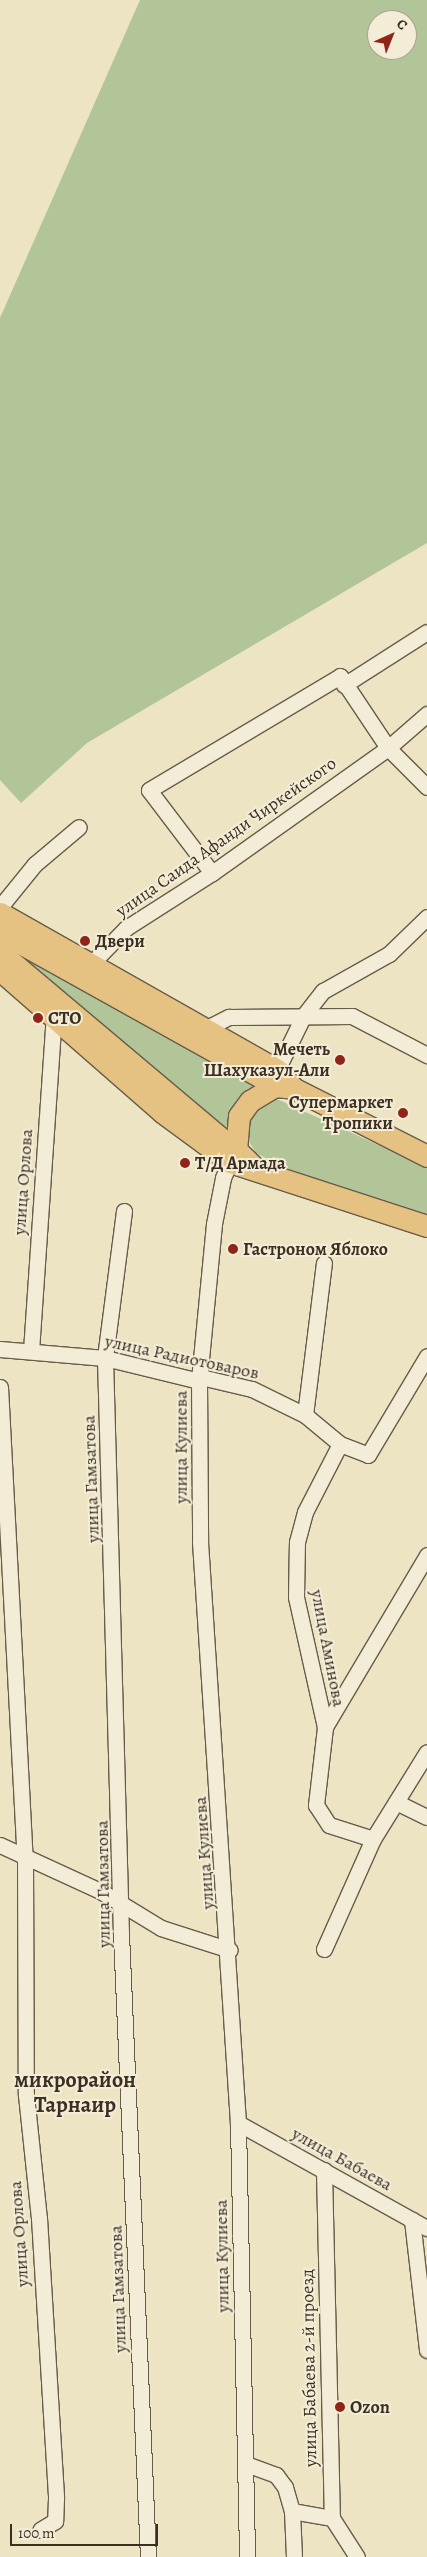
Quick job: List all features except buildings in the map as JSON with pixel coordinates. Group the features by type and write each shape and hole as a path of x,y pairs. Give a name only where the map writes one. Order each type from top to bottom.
{"highway":[{"path":"0,913 205,1029 282,1082 427,1156"},
{"path":"0,970 54,1015 162,1112 258,1171 427,1226"},
{"path":"233,1156 239,1116 250,1101 282,1082"}],"main road":[{"path":"0,933 282,1082"},
{"path":"0,951 233,1156"}],"street":[{"path":"344,685 427,632"},
{"path":"212,873 149,790 340,676 344,685 388,748 427,786"},
{"name":"улица Саида Афанди Чиркейского","path":"90,964 126,928 212,873 388,748 427,714"},
{"path":"0,907 35,864 78,827"},
{"path":"282,1082 304,1015 324,991 389,954 427,917"},
{"name":"улица Орлова","path":"31,1351 54,1015"},
{"path":"205,1029 229,1017 352,1016 427,1054"},
{"name":"улица Кулиева","path":"233,1156 214,1224 199,1381 200,1542 230,1950 238,2123 247,2557"},
{"name":"улица Гамзатова","path":"124,1211 105,1358 124,1907 122,1934 148,2557"},
{"path":"305,1415 324,1263"},
{"name":"улица Радиотоваров","path":"0,1349 105,1358 199,1381 205,1378 252,1389 305,1415 340,1444"},
{"path":"340,1444 368,1455 427,1356"},
{"name":"улица Орлова","path":"0,1387 25,1857 26,2095 39,2218 56,2498 54,2521 40,2530"},
{"name":"улица Аминова","path":"340,1444 305,1512 297,1542 296,1597 325,1727 316,1805 329,1825 373,1839"},
{"path":"325,1727 427,1555"},
{"path":"324,1949 373,1839 427,1752"},
{"path":"396,1802 427,1817"},
{"path":"0,1845 102,1892 161,1928 230,1950"},
{"name":"улица Бабаева","path":"238,2123 427,2228"},
{"name":"улица Бабаева 2-й проезд","path":"324,2170 332,2518"},
{"path":"412,2220 427,2350"},
{"path":"246,2464 276,2474 292,2511 294,2557"},
{"path":"292,2511 332,2518 357,2557"}],"green space":[{"path":"140,0 427,0 427,543 87,743 21,803 0,780 0,318"},
{"path":"0,938 259,1086 230,1137 184,1103"},
{"path":"277,1099 427,1167 427,1217 294,1173 256,1153 248,1140 250,1118 263,1103"}],"place":[{"name":"Двери","path":"85,941"},
{"name":"СТО","path":"38,1018"},
{"name":"Мечеть Шахуказул-Али","path":"340,1060"},
{"name":"Супермаркет Тропики","path":"403,1113"},
{"name":"Т/Д Армада","path":"185,1163"},
{"name":"Гастроном Яблоко","path":"233,1249"},
{"name":"Ozon","path":"340,2407"}],"district":[{"name":"микрорайон Тарнаир","path":"75,2092"}]}
